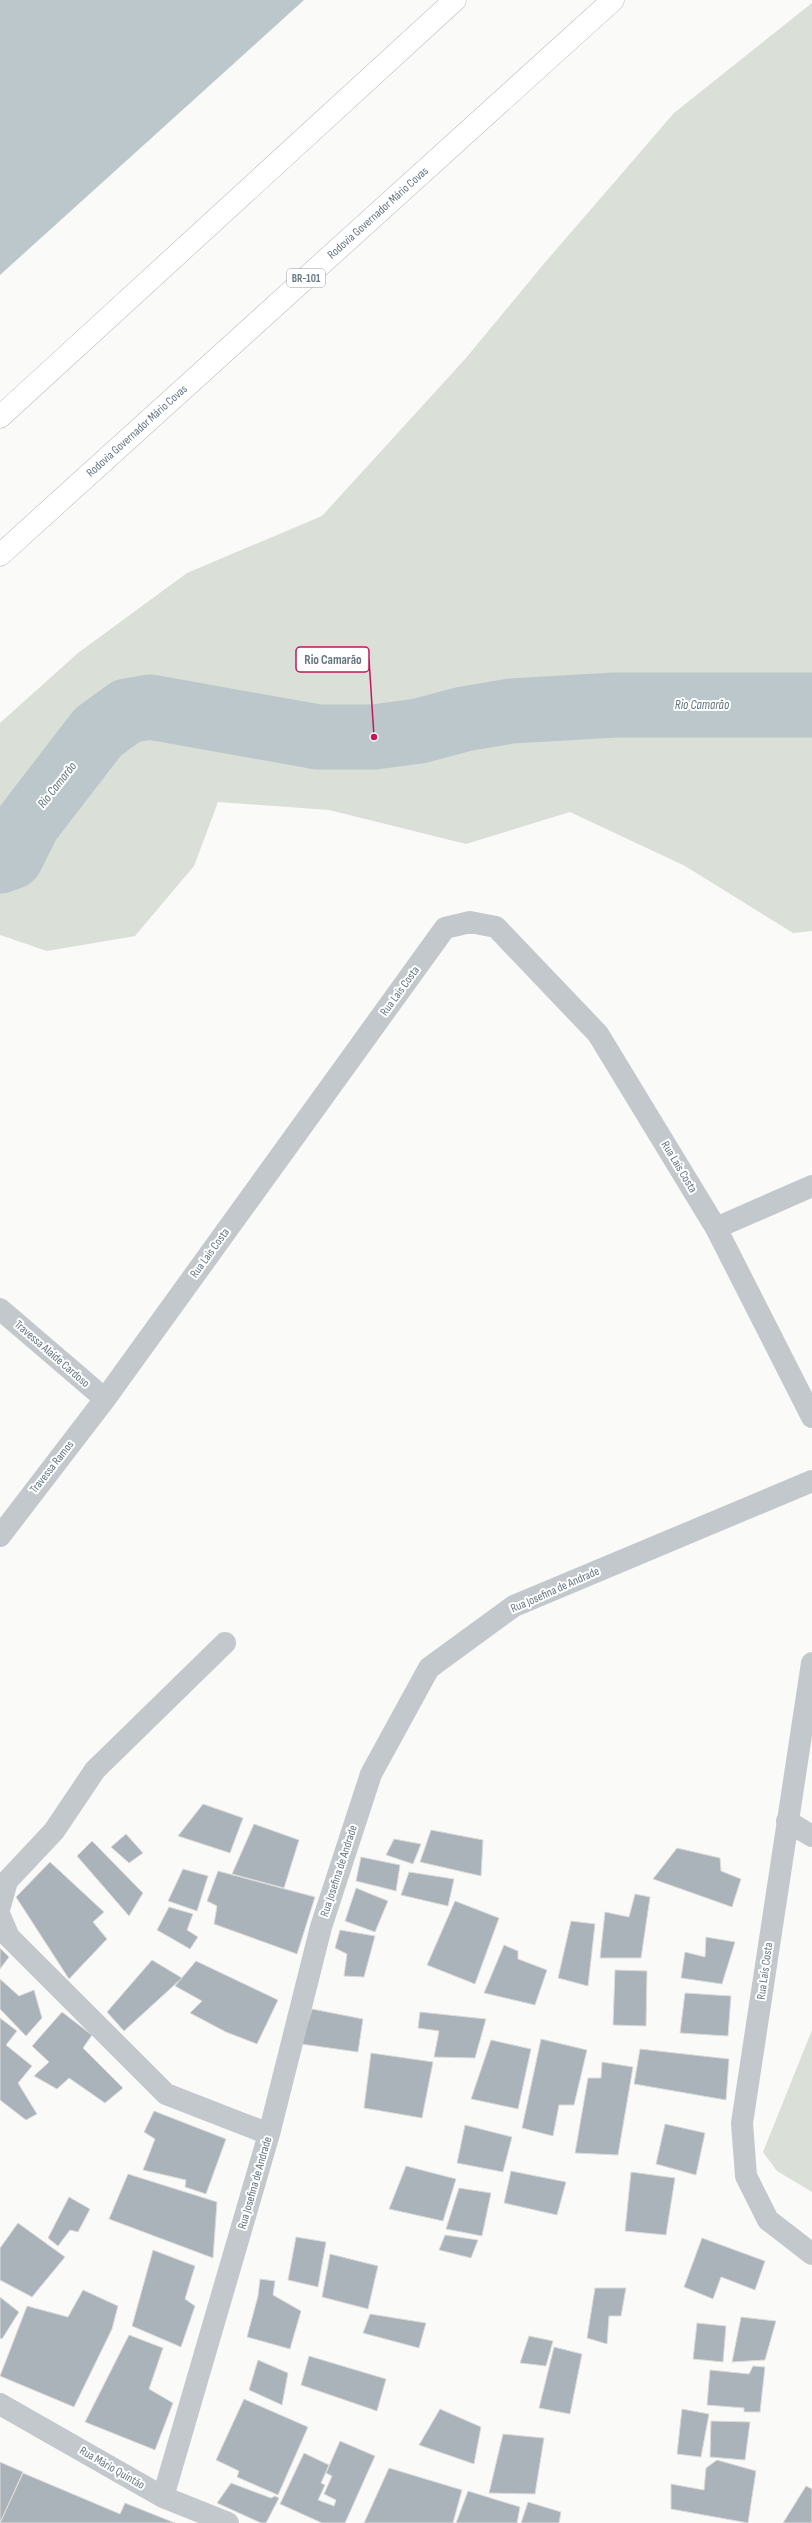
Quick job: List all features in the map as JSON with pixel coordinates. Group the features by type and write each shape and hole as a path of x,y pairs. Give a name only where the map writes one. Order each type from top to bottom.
{"highway":[{"path":"0,417 455,0"},
{"name":"Rodovia Governador Mário Covas","path":"0,555 613,0"}],"street":[{"name":"Rua Laís Costa","path":"105,1399 445,928 470,922 496,928 598,1034 716,1228 812,1417"},
{"path":"716,1228 812,1186"},
{"name":"Travessa Alaíde Cardoso","path":"0,1309 105,1399"},
{"name":"Travessa Ramos","path":"0,1536 105,1399"},
{"name":"Rua Josefina de Andrade","path":"163,2497 269,2134 321,1927 371,1774 429,1668 514,1606 812,1481"},
{"path":"0,1906 7,1881 54,1831 95,1770 225,1643"},
{"name":"Rua Laís Costa","path":"812,1663 810,1685 787,1821 742,2123 746,2176 768,2220 812,2254"},
{"path":"787,1821 812,1836"},
{"path":"0,1916 9,1937 166,2094 269,2134"},
{"name":"Rua Mário Quintão","path":"0,2404 163,2497 223,2522"}],"shaded area":[{"path":"0,0 304,0 0,275"},
{"path":"812,3 812,931 793,933 685,866 570,812 466,844 329,810 218,802 194,866 135,936 47,951 0,935 0,723 78,653 187,573 322,516 466,358 542,266 674,113"},
{"path":"812,2030 812,2192 777,2171 763,2152"}],"building":[{"path":"203,1804 243,1818 230,1853 178,1836"},
{"path":"254,1824 299,1840 284,1888 232,1874"},
{"path":"431,1830 483,1840 481,1876 420,1862"},
{"path":"126,1834 143,1853 129,1863 111,1847"},
{"path":"394,1839 421,1844 413,1864 386,1855"},
{"path":"92,1841 143,1893 129,1916 77,1856"},
{"path":"677,1848 720,1858 721,1871 741,1879 732,1907 653,1879"},
{"path":"361,1857 400,1865 396,1891 356,1881"},
{"path":"50,1862 104,1912 93,1922 107,1939 69,1979 16,1897"},
{"path":"183,1869 208,1876 197,1911 168,1901"},
{"path":"218,1871 315,1897 297,1954 214,1924 217,1906 207,1901"},
{"path":"409,1872 454,1879 448,1906 401,1895"},
{"path":"356,1888 388,1901 375,1932 345,1921"},
{"path":"635,1894 650,1897 641,1958 600,1958 605,1912 629,1917"},
{"path":"455,1901 499,1918 475,1984 427,1965"},
{"path":"169,1907 193,1914 187,1930 198,1937 190,1949 157,1930"},
{"path":"571,1921 595,1924 588,1986 558,1978"},
{"path":"340,1930 375,1936 364,1977 344,1976 347,1954 335,1948"},
{"path":"706,1937 735,1942 722,1984 681,1978 685,1952 705,1957"},
{"path":"504,1945 518,1951 518,1959 547,1970 535,2005 484,1993"},
{"path":"0,1948 9,1957 0,1969"},
{"path":"152,1960 182,1978 124,2031 107,2012"},
{"path":"196,1961 278,2000 257,2044 226,2032 190,2013 202,2001 175,1986"},
{"path":"615,1970 647,1971 646,2026 613,2025"},
{"path":"0,1979 19,1996 34,1990 42,2018 26,2036 0,2009"},
{"path":"685,1993 731,1996 728,2036 680,2033"},
{"path":"312,2009 363,2019 358,2052 301,2044"},
{"path":"62,2012 92,2035 83,2048 123,2088 105,2103 69,2078 57,2089 34,2076 49,2062 32,2046"},
{"path":"420,2012 486,2019 475,2058 434,2057 439,2031 418,2028"},
{"path":"0,2018 17,2031 6,2045 32,2066 18,2083 37,2114 26,2120 0,2100"},
{"path":"541,2039 587,2050 574,2105 559,2105 553,2136 522,2128"},
{"path":"491,2040 531,2049 518,2109 471,2099"},
{"path":"640,2049 729,2059 726,2100 634,2084"},
{"path":"371,2053 433,2062 422,2118 364,2108"},
{"path":"602,2062 633,2067 618,2155 575,2153 588,2078 601,2078"},
{"path":"154,2111 226,2139 206,2194 185,2187 186,2180 143,2170 155,2139 144,2132"},
{"path":"665,2124 705,2133 696,2175 656,2164"},
{"path":"465,2125 512,2137 503,2172 457,2163"},
{"path":"406,2166 456,2179 443,2221 389,2209"},
{"path":"511,2171 566,2182 557,2215 504,2203"},
{"path":"631,2172 675,2178 666,2235 625,2231"},
{"path":"128,2174 217,2202 213,2258 109,2219"},
{"path":"459,2188 491,2193 482,2236 446,2229"},
{"path":"69,2197 90,2209 78,2232 70,2230 58,2246 48,2238"},
{"path":"18,2223 65,2257 32,2297 0,2280 0,2248"},
{"path":"445,2235 478,2240 471,2258 439,2250"},
{"path":"296,2237 326,2242 318,2287 288,2280"},
{"path":"702,2238 765,2261 755,2290 721,2277 713,2299 684,2287"},
{"path":"153,2250 195,2266 185,2299 195,2306 181,2347 132,2326"},
{"path":"330,2254 378,2266 368,2309 322,2297"},
{"path":"260,2279 275,2281 273,2295 301,2311 290,2349 247,2337 258,2296"},
{"path":"595,2288 626,2288 621,2316 609,2316 607,2344 587,2338"},
{"path":"83,2290 118,2306 112,2329 74,2407 0,2376 27,2306 68,2317"},
{"path":"0,2297 19,2312 2,2339 0,2338"},
{"path":"370,2314 426,2323 419,2348 363,2333"},
{"path":"741,2317 776,2321 765,2360 732,2362"},
{"path":"697,2323 726,2326 723,2362 693,2359"},
{"path":"129,2335 163,2348 149,2389 173,2403 155,2450 85,2422"},
{"path":"529,2336 553,2341 546,2366 520,2363"},
{"path":"554,2347 582,2354 570,2414 539,2408"},
{"path":"309,2356 386,2379 377,2411 301,2385"},
{"path":"258,2360 288,2373 282,2405 249,2390"},
{"path":"753,2366 765,2367 760,2412 744,2412 744,2408 707,2405 710,2370 749,2374"},
{"path":"244,2399 308,2427 278,2495 237,2477 239,2471 216,2460"},
{"path":"440,2409 481,2427 474,2464 419,2445"},
{"path":"682,2409 709,2414 701,2457 677,2454"},
{"path":"711,2421 750,2422 745,2460 710,2457"},
{"path":"503,2434 544,2438 535,2494 489,2493"},
{"path":"340,2441 375,2456 345,2523 322,2523 280,2504 304,2453 329,2465 321,2483 325,2485 318,2500 334,2506 336,2500 324,2494 332,2476 326,2473"},
{"path":"717,2460 756,2471 748,2523 671,2509 671,2484 704,2490 706,2468"},
{"path":"0,2462 23,2472 1,2521 0,2521"},
{"path":"389,2468 462,2490 453,2523 364,2523"},
{"path":"23,2473 120,2514 125,2503 175,2523 0,2523"},
{"path":"231,2483 271,2498 275,2496 279,2498 266,2523 261,2523 217,2503"},
{"path":"806,2486 812,2489 812,2523 783,2523"},
{"path":"468,2491 520,2507 517,2523 456,2523"},
{"path":"528,2502 561,2512 559,2523 521,2523"}],"waterway":[{"name":"Rio Camarão","path":"0,861 11,857 28,823 98,732 127,711 150,707 318,737 374,737 419,731 464,719 511,711 615,705 812,705"}],"place":[{"name":"Rio Camarão","path":"374,737"}]}
